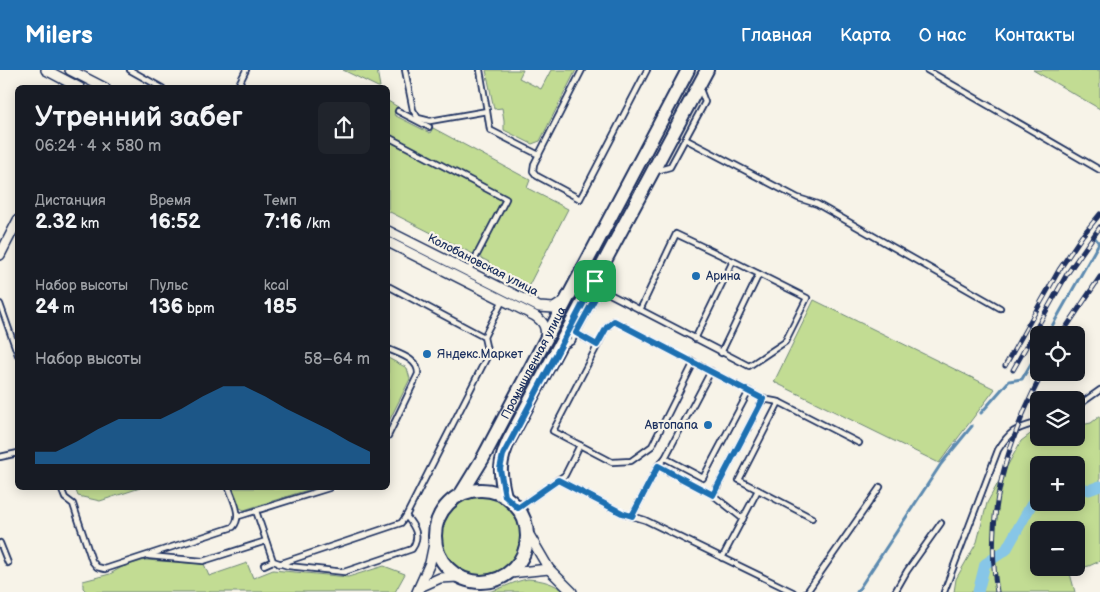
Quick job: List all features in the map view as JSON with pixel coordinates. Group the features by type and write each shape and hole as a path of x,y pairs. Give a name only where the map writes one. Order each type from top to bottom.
{"street":[{"path":"46,70 74,85"},
{"path":"70,70 86,83 93,70"},
{"name":"Промышленная улица","path":"461,494 483,458 688,70"},
{"name":"Промышленная улица","path":"505,496 500,469 503,455 558,350 598,285 653,172 707,70"},
{"path":"0,255 15,226"},
{"name":"Колобановская улица","path":"390,232 539,308 547,309 559,306 568,299"},
{"name":"Колобановская улица","path":"390,243 542,320 546,332 544,344"},
{"path":"418,589 430,563 437,521 441,513 446,506 461,494 478,490 496,492 505,496 518,508 523,515 528,533 550,569 572,592"},
{"path":"418,589 440,578 458,577 485,583 502,578 517,567 526,551 528,533"},
{"path":"435,539 440,557 458,577"},
{"path":"510,573 550,569"}],"lane":[{"path":"130,70 157,85"},
{"path":"238,85 246,70"},
{"path":"405,70 413,110 417,119"},
{"path":"480,70 490,130 539,155"},
{"path":"582,70 534,164 533,171 537,176 580,198 647,70"},
{"path":"927,70 1100,170"},
{"path":"653,172 670,167 705,102 698,86"},
{"path":"398,111 417,119 429,127"},
{"path":"417,119 430,121 487,111"},
{"path":"390,138 506,199 464,280"},
{"path":"685,139 798,198 817,204 1000,308"},
{"path":"558,350 572,341 598,285 640,310 749,366 785,342 807,298 676,234 640,310"},
{"path":"695,339 732,261"},
{"path":"721,352 759,274"},
{"path":"390,287 484,336"},
{"path":"279,564 401,523 488,355 484,336 507,292"},
{"path":"0,304 15,346"},
{"path":"694,362 652,446 631,461 612,462 553,431 597,345 607,327 614,321 694,362 763,399 779,402 859,443"},
{"path":"576,333 597,345"},
{"path":"390,350 416,363 419,370 390,432"},
{"path":"632,516 711,371"},
{"path":"1085,401 1100,390"},
{"path":"665,458 703,478 748,391"},
{"path":"713,495 763,399"},
{"path":"779,402 739,480 812,518"},
{"path":"944,592 998,450 1006,436 1012,431 1030,425"},
{"path":"518,508 564,475 580,445"},
{"path":"0,457 15,454"},
{"path":"658,466 713,495 743,518"},
{"path":"558,480 622,513 645,520 793,592"},
{"path":"808,592 880,487"},
{"path":"63,490 65,498 73,504 92,561 97,567 105,569 234,527 238,522 238,516 230,490"},
{"path":"238,516 323,490"},
{"path":"722,558 758,490"},
{"path":"256,511 273,562"},
{"path":"264,565 273,562 288,566 344,572 412,549 415,545 417,532 406,516"},
{"path":"895,592 907,571 941,523"},
{"path":"145,556 203,561 266,541"},
{"path":"0,543 8,563"}],"green space":[{"path":"343,70 377,70 380,85 374,85"},
{"path":"486,70 523,70 519,78 541,89 551,70 576,70 540,141 532,144 504,130 502,108 494,109"},
{"path":"1033,70 1100,70 1100,109"},
{"path":"390,102 398,107 394,115 430,133 433,128 530,180 527,188 568,209 527,289 486,269 489,262 390,212"},
{"path":"814,300 995,389 939,463 774,382"},
{"path":"390,359 407,368 410,379 390,419"},
{"path":"1100,416 1100,561 1085,567 1085,521 1030,521 1030,576 1071,576 1075,592 954,592 956,579 977,542 987,503 1021,441 1030,434 1030,446 1085,446 1085,424 1091,423"},
{"path":"76,490 134,490 100,501 78,496"},
{"path":"233,490 308,490 244,510 238,507"},
{"path":"473,497 489,497 503,503 514,514 520,528 520,544 514,558 503,569 489,575 473,575 459,569 448,558 442,544 442,528 448,514 459,503"},
{"path":"145,560 204,564 209,576 247,563 253,578 273,570 348,577 384,566 405,574 395,592 87,592 83,588 83,581 110,574 122,567"},
{"path":"528,579 548,582 565,592 488,592 518,581"}],"waterway":[{"path":"1052,326 1099,243 1095,238"},
{"path":"981,413 1009,381 1022,379 1030,365"},
{"path":"857,592 941,464 972,426"},
{"path":"1085,489 1089,490 1100,486"},
{"path":"978,592 985,564 1006,550 1030,507"}],"railway":[{"path":"1005,366 1059,270 1082,236 1100,214"},
{"path":"1013,370 1067,274 1100,227"},
{"path":"1067,326 1100,277"},
{"path":"997,592 994,563 996,506 1009,451 1038,381"}],"place":[{"name":"Арина","path":"696,276"},
{"name":"Яндекс.Маркет","path":"427,354"},
{"name":"Автопапа","path":"708,425"}],"route":[{"path":"595,281 600,289 576,333 597,345 607,327 614,321 763,399 713,495 658,466 632,516 622,513 558,480 518,508 505,496 500,469 503,455 595,281"}]}
